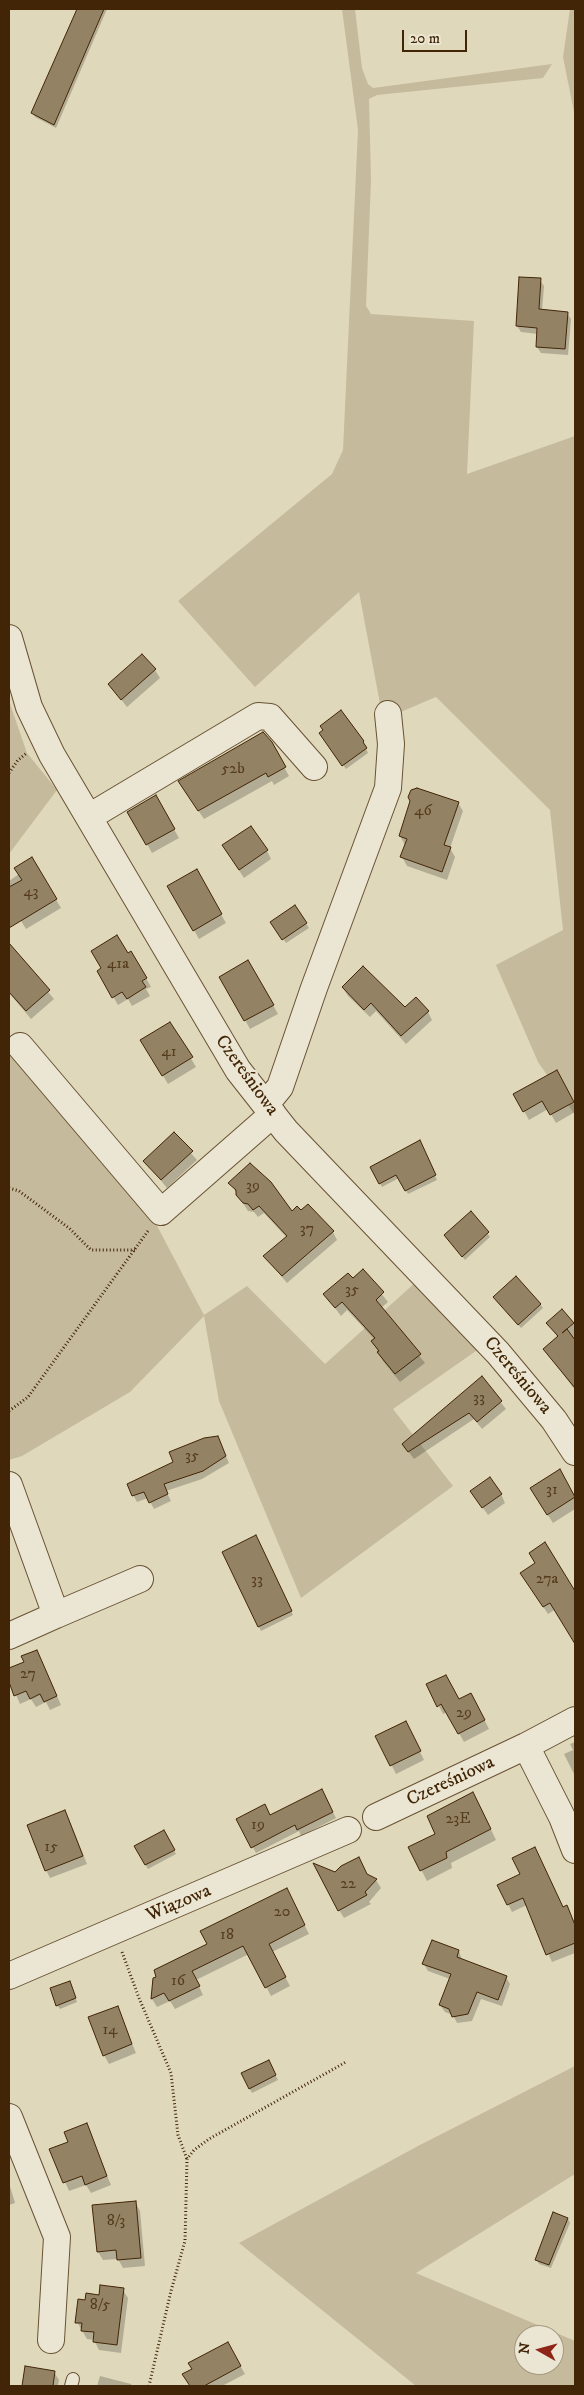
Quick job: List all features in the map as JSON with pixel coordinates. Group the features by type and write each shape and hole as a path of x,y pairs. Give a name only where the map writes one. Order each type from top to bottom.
{"street":[{"name":"Czereśniowa","path":"9,638 29,708 52,755 238,1070 286,1131 498,1353 554,1420 575,1452"},
{"path":"20,1046 161,1212 269,1109 280,1087 314,988 388,788 391,744 388,714"},
{"path":"89,817 258,716 270,717 314,767"},
{"path":"11,1497 56,1615"},
{"path":"9,1636 140,1579"},
{"name":"Czereśniowa","path":"376,1817 526,1746 575,1720"},
{"path":"526,1746 562,1818 575,1850"},
{"name":"Wiązowa","path":"9,1976 115,1932 348,1830"},
{"path":"9,2117 57,2237 51,2340"}],"path":[{"path":"9,1188 19,1191 69,1228 91,1250 135,1250"},
{"path":"9,1412 28,1397 161,1212"},
{"path":"115,1932 139,1998 171,2073 178,2135 187,2159 185,2241 171,2291 149,2386"},
{"path":"187,2159 194,2150 209,2140 346,2062"}],"shaded area":[{"path":"342,9 355,9 362,68 368,84 373,88 552,64 543,78 377,95 369,99 371,180 366,306 371,314 474,321 467,474 575,436 575,1115 538,1062 496,965 563,930 550,810 436,697 396,714 381,709 359,592 255,687 178,601 332,474 343,450 358,130"},
{"path":"570,9 575,9 575,117 563,57"},
{"path":"9,701 27,753 57,790 9,854"},
{"path":"9,1050 155,1222 204,1315 247,1286 325,1364 417,1281 486,1344 393,1409 453,1486 301,1598 219,1401 204,1316 130,1392 22,1456 9,1460"},
{"path":"575,2066 575,2174 416,2273 538,2325 514,2325 514,2375 564,2375 564,2336 575,2341 575,2386 416,2386 239,2243 418,2146"}],"building":[{"path":"77,9 104,9 54,125 31,113"},
{"path":"519,277 541,278 539,309 568,312 565,349 536,347 537,328 516,326"},
{"path":"142,654 156,669 121,700 108,684"},
{"path":"341,710 367,748 342,766 319,733 323,730 320,726"},
{"path":"263,732 272,742 286,767 268,777 266,773 198,811 178,781"},
{"path":"417,788 459,802 444,845 451,847 442,872 400,857 407,839 399,836 410,801 408,797 411,790"},
{"path":"156,795 175,829 146,845 127,812"},
{"path":"251,826 268,850 239,870 222,845"},
{"path":"32,857 57,899 9,928 9,887 22,880 14,868"},
{"path":"197,869 222,914 193,931 167,886"},
{"path":"295,905 307,923 282,940 270,922"},
{"path":"117,935 128,953 131,951 147,978 142,981 146,987 127,999 122,992 112,998 97,971 101,968 91,951"},
{"path":"9,943 50,990 26,1011 9,992"},
{"path":"248,960 274,1005 244,1021 219,977"},
{"path":"363,966 405,1007 416,997 429,1011 401,1036 371,1003 364,1010 342,987"},
{"path":"170,1022 193,1057 162,1076 140,1040"},
{"path":"557,1070 574,1102 550,1115 542,1101 523,1112 513,1094"},
{"path":"174,1132 193,1151 161,1180 143,1161"},
{"path":"420,1140 436,1175 405,1191 396,1175 379,1184 370,1167"},
{"path":"250,1163 271,1182 292,1211 297,1206 301,1210 308,1204 334,1231 282,1276 263,1256 287,1236 259,1206 253,1210 248,1204 243,1203 236,1195 236,1190 228,1183"},
{"path":"471,1211 489,1232 462,1257 444,1235"},
{"path":"363,1269 384,1292 376,1300 421,1354 395,1374 377,1352 379,1351 371,1341 375,1338 342,1302 335,1308 323,1294 348,1273 353,1278"},
{"path":"516,1276 541,1304 518,1325 493,1297"},
{"path":"562,1309 574,1323 562,1333 567,1329 575,1340 575,1388 543,1349 558,1336 546,1323"},
{"path":"482,1376 502,1401 477,1422 469,1413 408,1452 402,1444"},
{"path":"218,1436 226,1456 203,1471 164,1484 168,1494 149,1503 144,1492 132,1496 127,1484 173,1462 169,1452 204,1438"},
{"path":"560,1469 575,1497 547,1515 530,1488"},
{"path":"490,1477 502,1494 482,1508 470,1491"},
{"path":"256,1535 292,1611 258,1627 222,1552"},
{"path":"545,1542 575,1591 575,1644 550,1603 543,1607 520,1573 535,1563 529,1553"},
{"path":"37,1650 57,1696 44,1702 40,1694 30,1699 26,1691 14,1696 9,1682 9,1668 24,1662 21,1656"},
{"path":"446,1675 459,1699 471,1693 485,1720 458,1734 441,1704 437,1707 426,1684"},
{"path":"406,1721 421,1751 390,1766 375,1736"},
{"path":"322,1789 333,1812 297,1830 295,1825 251,1848 236,1819 265,1804 270,1815"},
{"path":"473,1792 491,1829 446,1852 447,1858 420,1871 408,1847 435,1834 427,1816"},
{"path":"65,1810 83,1856 45,1871 27,1825"},
{"path":"164,1830 175,1850 145,1865 134,1846"},
{"path":"535,1847 563,1907 567,1905 575,1925 575,1943 546,1955 523,1898 507,1905 497,1885 520,1874 512,1858"},
{"path":"359,1857 367,1874 377,1879 365,1892 367,1895 338,1911 313,1863 335,1872 341,1866"},
{"path":"287,1888 305,1925 269,1944 286,1977 265,1988 243,1946 192,1971 200,1986 169,2001 164,1993 151,1999 153,1978 156,1977 154,1970 207,1944 200,1931"},
{"path":"432,1940 459,1950 457,1957 507,1976 498,2000 477,1992 468,2014 452,2017 449,2009 439,2005 451,1974 422,1964"},
{"path":"70,1981 76,1998 56,2006 50,1988"},
{"path":"118,2006 132,2044 103,2056 88,2017"},
{"path":"269,2060 276,2075 249,2089 241,2073"},
{"path":"87,2123 107,2176 85,2185 82,2176 63,2183 49,2149 68,2142 64,2132"},
{"path":"136,2201 141,2258 117,2260 116,2250 97,2252 92,2205"},
{"path":"553,2212 568,2218 549,2265 535,2260"},
{"path":"100,2285 124,2288 117,2345 93,2342 94,2332 81,2331 82,2323 75,2323 78,2299 85,2300 86,2293 99,2295"},
{"path":"228,2342 241,2366 204,2386 190,2386 182,2374 192,2369 188,2363"},
{"path":"25,2366 55,2371 53,2386 22,2386"}]}
